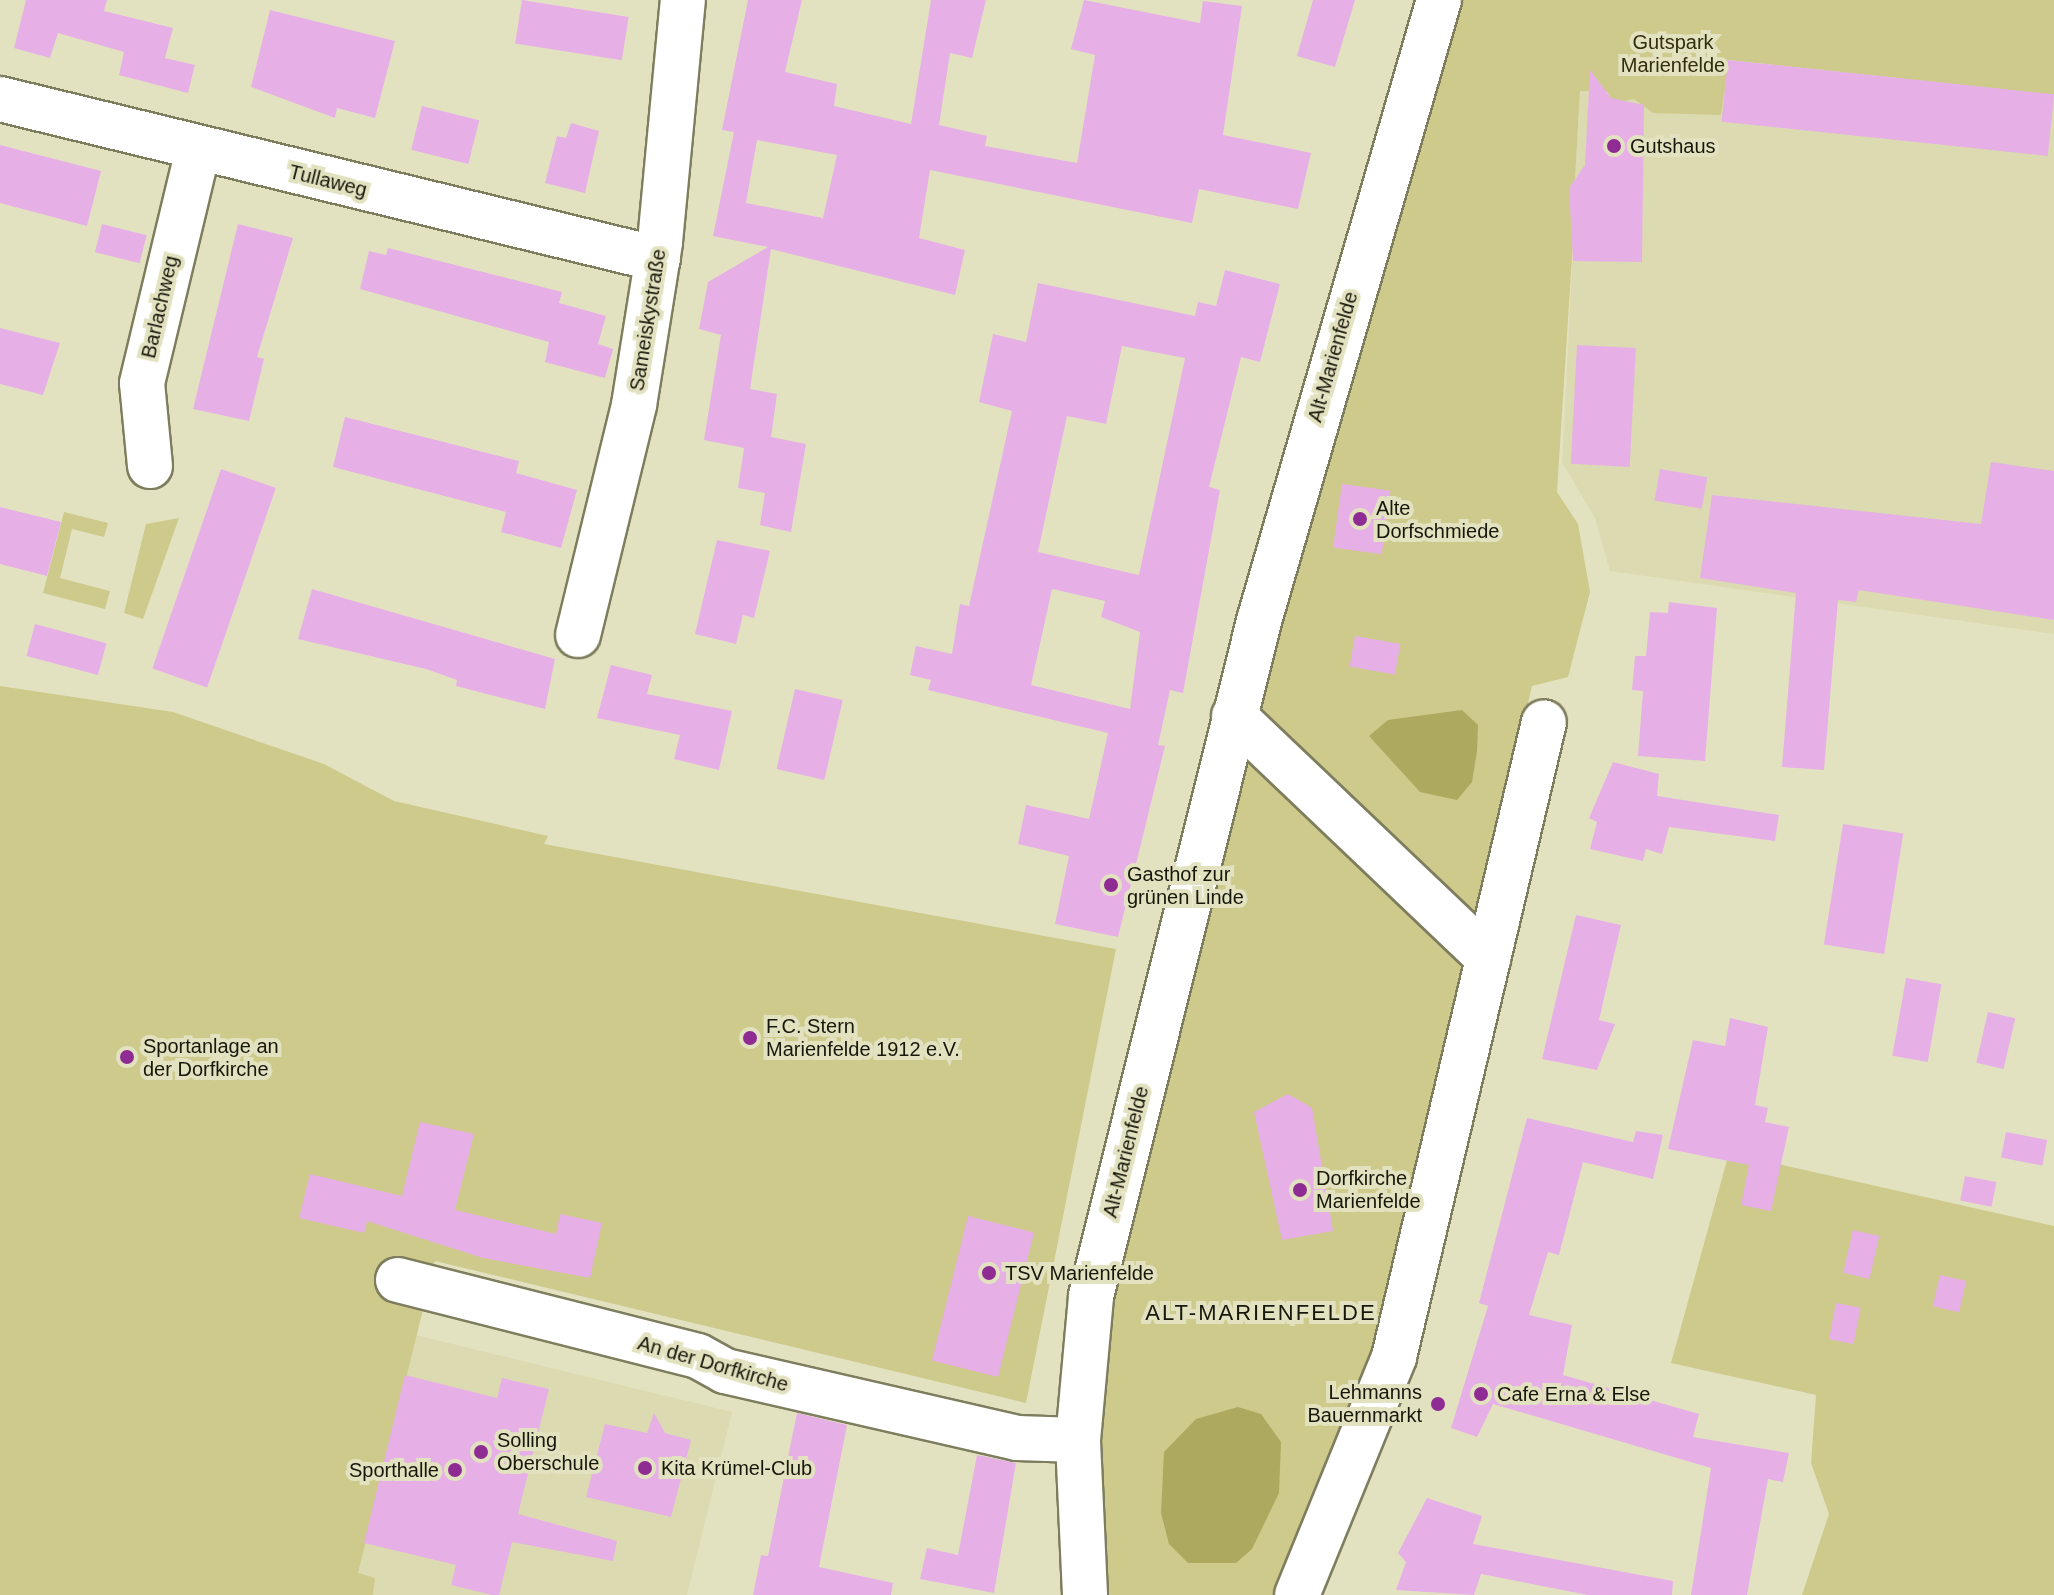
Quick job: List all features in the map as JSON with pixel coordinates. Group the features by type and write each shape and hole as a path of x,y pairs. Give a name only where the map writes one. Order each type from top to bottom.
{"street":[{"name":"Sameiskystraße","path":"578,635 634,405 658,259 683,0"},
{"name":"Alt-Marienfelde","path":"1085,1595 1078,1440 1091,1296 1234,716 1439,0"},
{"name":"Tullaweg","path":"0,99 198,150 658,259"},
{"name":"Barlachweg","path":"150,466 142,383 198,150"},
{"path":"1234,716 1488,958"},
{"path":"1297,1595 1394,1357 1544,722"},
{"name":"An der Dorfkirche","path":"398,1280 698,1356 725,1371 1017,1438 1078,1440"}],"shaded area":[{"path":"1728,60 2054,95 2054,634 1610,571 1595,518 1562,462 1575,211 1569,188 1575,179 1580,91 1634,99 1653,112"},
{"path":"1462,710 1478,725 1477,751 1472,782 1457,800 1420,792 1369,736 1388,720"},
{"name":"Solling Oberschule","path":"416,1335 732,1412 687,1595 373,1595 375,1578 357,1574"},
{"path":"1238,1407 1261,1414 1281,1442 1279,1493 1252,1549 1236,1563 1188,1563 1169,1544 1161,1513 1164,1452 1196,1419"}],"green space":[{"name":"Gutspark Marienfelde","path":"1457,0 2054,0 2054,95 1729,60 1721,115 1653,113 1634,99 1614,103 1607,92 1580,91 1575,179 1569,188 1575,210 1557,492 1578,524 1590,592 1568,677 1532,686 1376,1356 1279,1595 1104,1595 1097,1474 1108,1298 1292,570"},
{"path":"64,512 108,523 104,537 72,529 60,578 110,591 105,609 43,593"},
{"path":"179,518 143,619 124,613 146,524"},
{"path":"0,686 173,712 324,764 394,801 548,836 544,844 1116,949 1026,1403 435,1261 358,1573 375,1578 373,1595 0,1595"},
{"path":"1729,1153 2054,1226 2054,1595 1802,1595 1829,1514 1811,1463 1816,1395 1671,1363"}],"building":[{"path":"26,0 107,0 104,11 173,28 165,58 195,65 188,93 119,75 124,52 58,33 50,58 14,48"},
{"path":"522,0 629,17 622,60 515,43"},
{"path":"748,0 802,0 785,72 837,84 834,106 911,124 931,0 986,0 972,58 950,53 939,125 987,136 985,146 1077,163 1095,55 1071,49 1084,0 1200,23 1203,1 1242,6 1223,135 1311,153 1298,209 1199,189 1192,223 930,170 919,238 965,250 955,295 771,249 750,389 777,394 771,437 806,444 791,532 760,525 765,493 738,488 744,448 704,440 721,335 699,329 708,282 768,247 713,236 734,132 722,130","holes":["757,140 837,155 823,218 746,203"]},
{"path":"1313,0 1355,0 1335,67 1297,56"},
{"path":"270,10 395,41 375,118 337,108 335,118 251,87"},
{"path":"1728,60 2054,94 2048,156 1722,122"},
{"name":"Gutshaus","path":"1590,70 1611,98 1644,105 1642,262 1573,261 1569,188 1585,165"},
{"path":"422,106 479,120 468,164 411,150"},
{"path":"571,123 599,131 585,193 545,183 557,136 566,138"},
{"path":"0,145 101,171 87,226 0,203"},
{"path":"102,224 147,235 140,263 95,252"},
{"path":"238,224 293,238 257,357 264,359 249,421 193,409"},
{"path":"388,248 562,292 559,303 606,316 598,344 613,349 605,378 545,362 549,342 360,289 369,251 386,255"},
{"path":"1225,270 1280,284 1260,362 1241,357 1209,487 1220,490 1183,693 1170,690 1158,745 1165,746 1118,937 1055,924 1069,856 1018,844 1026,805 1089,819 1108,733 928,690 931,680 910,675 916,646 952,654 960,604 969,606 1012,411 979,402 993,334 1026,342 1038,283 1195,316 1198,302 1216,306","holes":["1122,346 1185,358 1139,575 1038,552 1067,416 1106,424","1052,589 1105,601 1101,617 1140,632 1130,709 1031,685"]},
{"path":"0,328 60,343 43,395 0,384"},
{"path":"1577,345 1636,348 1630,467 1571,464"},
{"path":"345,417 519,461 516,473 577,490 561,548 501,532 506,512 333,467"},
{"path":"1991,462 2054,471 2054,620 1859,590 1856,602 1838,600 1824,770 1782,767 1796,593 1700,578 1712,495 1981,524"},
{"path":"221,469 276,488 207,687 152,669"},
{"path":"1660,469 1707,477 1702,509 1654,501"},
{"name":"Alte Dorfschmiede","path":"1342,484 1391,491 1382,554 1333,547"},
{"path":"0,507 61,522 47,576 0,564"},
{"path":"717,540 770,551 754,618 743,615 736,644 695,634"},
{"path":"312,589 555,659 545,709 456,686 457,680 426,669 298,639"},
{"path":"1669,602 1717,608 1705,761 1638,756 1643,691 1632,690 1635,656 1646,656 1650,612 1668,613"},
{"path":"35,624 106,643 98,675 26,656"},
{"path":"1355,636 1400,644 1395,675 1350,667"},
{"path":"611,665 652,675 647,694 732,711 719,770 674,759 680,735 597,718"},
{"path":"795,689 843,700 824,780 777,769"},
{"path":"1613,762 1659,774 1657,796 1779,815 1775,841 1669,827 1662,854 1646,849 1643,861 1590,849 1597,822 1589,818"},
{"path":"1843,824 1903,834 1884,954 1824,944"},
{"path":"1576,915 1621,925 1599,1020 1615,1024 1597,1070 1542,1059"},
{"path":"1906,978 1941,984 1928,1062 1892,1056"},
{"path":"1988,1012 2015,1018 2004,1069 1976,1063"},
{"path":"1730,1018 1768,1027 1755,1105 1768,1108 1765,1122 1789,1127 1771,1211 1741,1205 1749,1165 1668,1149 1693,1040 1725,1046"},
{"name":"Dorfkirche Marienfelde","path":"1288,1094 1312,1108 1333,1231 1282,1240 1254,1112"},
{"path":"1527,1118 1633,1142 1636,1131 1663,1135 1653,1179 1583,1162 1559,1255 1548,1252 1529,1315 1572,1325 1563,1375 1699,1414 1693,1437 1789,1453 1783,1482 1768,1479 1747,1595 1691,1595 1711,1468 1493,1404 1477,1437 1451,1428 1488,1306 1479,1303"},
{"path":"420,1122 474,1134 455,1210 556,1234 560,1214 602,1223 590,1278 483,1258 367,1221 364,1233 299,1218 310,1174 402,1196"},
{"path":"2006,1132 2047,1140 2042,1166 2001,1158"},
{"path":"1965,1176 1996,1182 1992,1207 1960,1201"},
{"name":"TSV Marienfelde","path":"968,1216 1034,1232 998,1377 932,1361"},
{"path":"1853,1230 1879,1236 1869,1279 1843,1273"},
{"path":"1940,1275 1966,1281 1959,1312 1933,1306"},
{"path":"1836,1303 1861,1308 1853,1344 1829,1339"},
{"name":"Solling Oberschule","path":"405,1375 497,1398 502,1378 549,1389 518,1514 617,1541 613,1561 512,1542 499,1595 492,1595 451,1585 456,1565 364,1543"},
{"path":"654,1413 665,1433 691,1440 671,1517 586,1497 605,1424 647,1433"},
{"path":"797,1413 847,1425 819,1567 893,1583 891,1595 753,1595 761,1555 768,1556"},
{"path":"977,1455 1016,1463 994,1593 920,1579 927,1548 958,1555"},
{"path":"1427,1498 1482,1516 1473,1544 1673,1581 1672,1595 1588,1595 1481,1574 1474,1595 1396,1590 1406,1562 1398,1553"}],"place":[{"name":"Gutshaus","path":"1614,146"},
{"name":"Alte Dorfschmiede","path":"1360,519"},
{"name":"Gasthof zur grünen Linde","path":"1111,885"},
{"name":"F.C. Stern Marienfelde 1912 e.V.","path":"750,1038"},
{"name":"Sportanlage an der Dorfkirche","path":"127,1057"},
{"name":"Dorfkirche Marienfelde","path":"1300,1190"},
{"name":"TSV Marienfelde","path":"989,1273"},
{"name":"Cafe Erna & Else","path":"1481,1394"},
{"name":"Lehmanns Bauernmarkt","path":"1438,1404"},
{"name":"Solling Oberschule","path":"481,1452"},
{"name":"Kita Krümel-Club","path":"645,1468"},
{"name":"Sporthalle","path":"455,1470"}],"district":[{"name":"ALT-MARIENFELDE","path":"1261,1313"}]}
